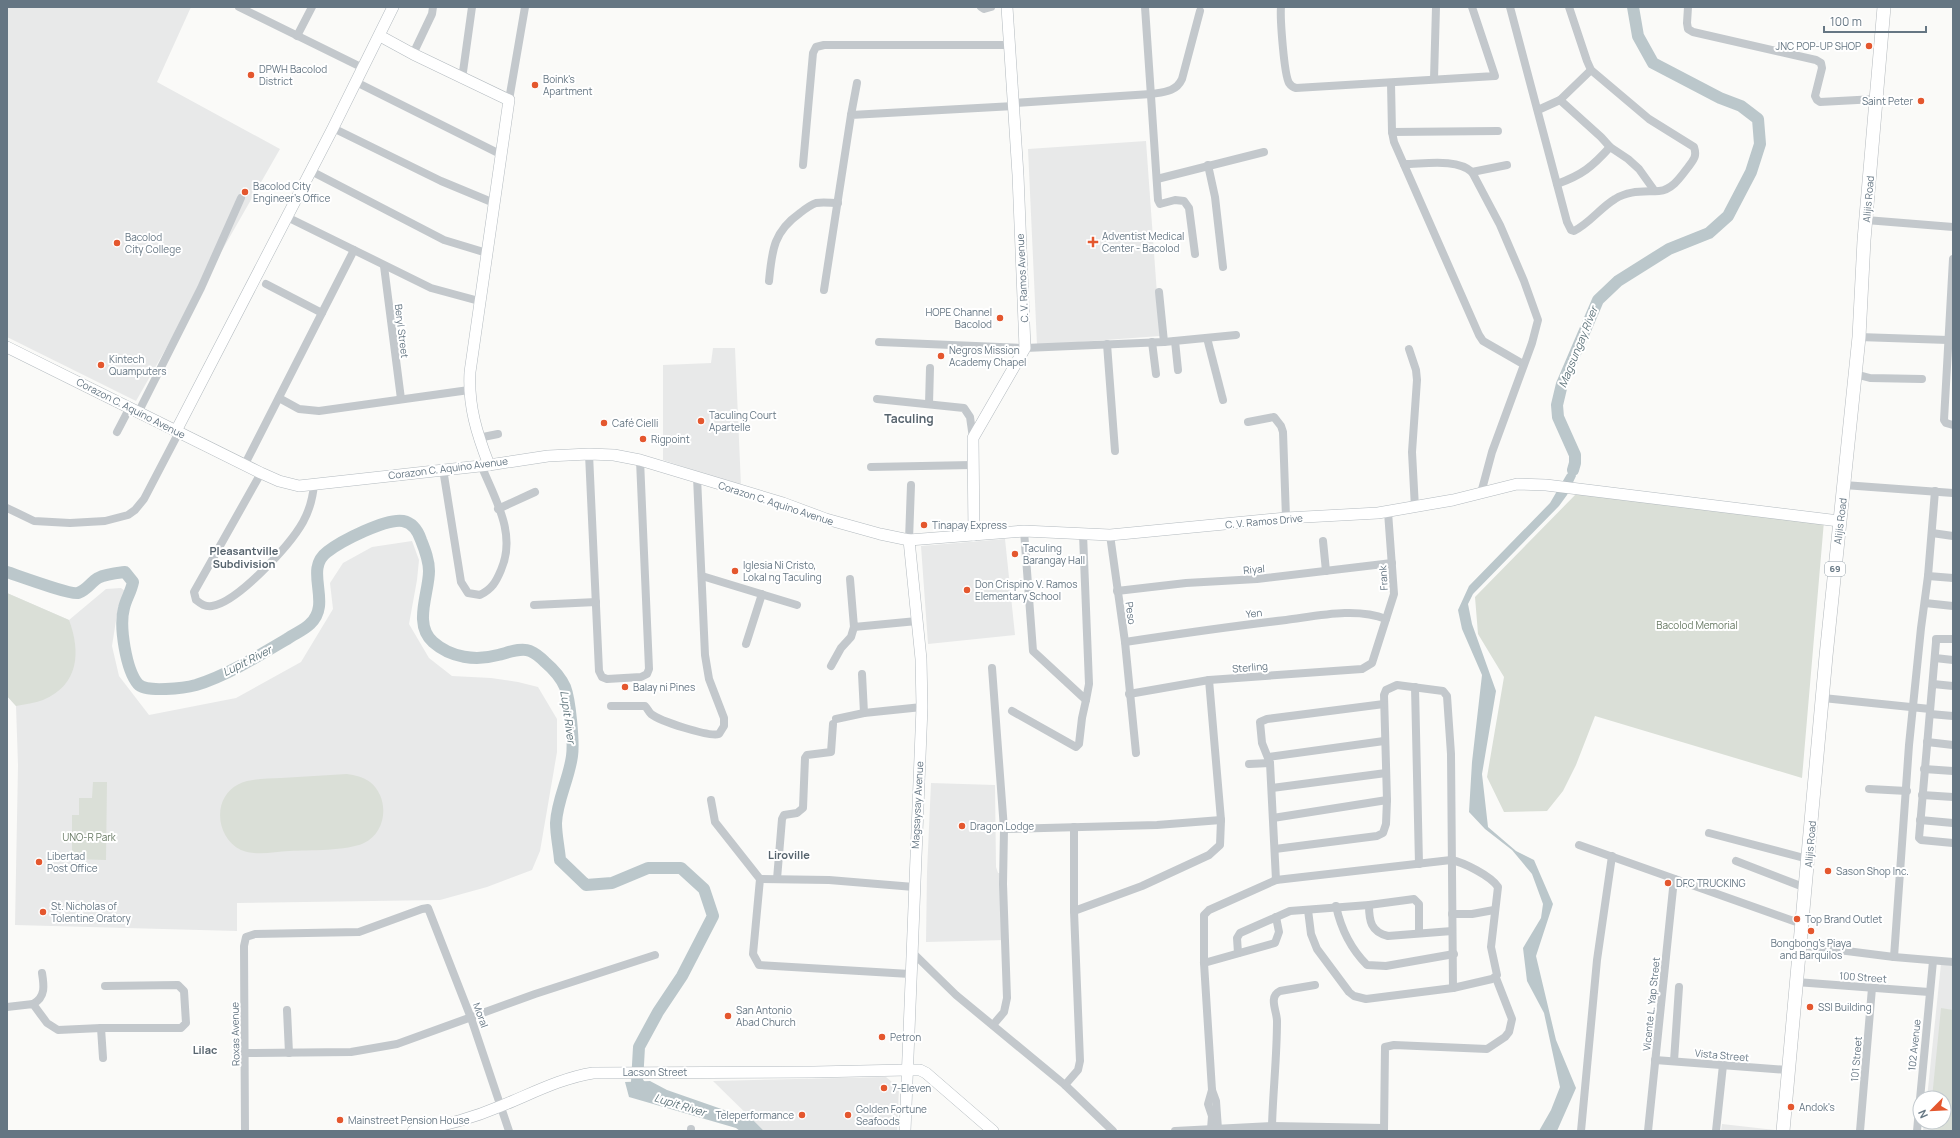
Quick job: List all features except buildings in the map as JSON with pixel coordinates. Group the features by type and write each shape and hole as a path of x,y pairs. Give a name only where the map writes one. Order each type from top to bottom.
{"main road":[{"name":"Alijis Road","path":"1783,1131 1839,521 1859,337 1866,220 1884,7"}],"street":[{"path":"239,7 362,68"},
{"path":"297,36 312,7"},
{"path":"7,508 34,521 70,523 105,521 128,515 144,500 362,68 380,36 393,7"},
{"path":"412,54 432,14 433,7"},
{"path":"462,78 472,7"},
{"path":"443,469 461,582 464,589 473,595 480,595 494,585 508,551 507,535 498,509 473,420 469,390 479,301 500,154 525,7"},
{"path":"980,7 984,10 991,7"},
{"name":"C. V. Ramos Avenue","path":"1006,7 1014,105 1025,348"},
{"path":"1145,7 1158,200 1160,204 1175,200 1184,201 1189,208 1195,254"},
{"path":"1281,7 1280,22 1283,30 1286,71 1291,87 1296,88 1495,76 1472,7"},
{"path":"1434,79 1436,7"},
{"path":"1510,7 1557,184 1569,226 1574,231 1615,199 1626,193 1654,190 1660,191 1669,187 1678,180 1696,157 1694,147 1649,119 1592,70 1586,61 1569,7"},
{"path":"1688,7 1688,29 1693,32 1816,60 1821,63 1822,68 1815,96 1820,102 1876,99"},
{"path":"851,115 1014,105 1151,94 1173,90 1179,87 1190,55 1200,11"},
{"path":"380,36 412,54 509,100"},
{"path":"802,164 813,53 816,47 824,45 1010,45"},
{"path":"1538,110 1560,100 1592,70"},
{"path":"356,82 500,154"},
{"path":"824,290 857,83"},
{"path":"1391,83 1392,132 1394,142 1479,335 1483,341 1523,364"},
{"path":"1560,100 1610,147 1628,159 1639,169 1654,190"},
{"path":"333,128 441,181 494,203"},
{"path":"1392,132 1498,131"},
{"path":"1557,184 1579,176 1588,170 1610,147"},
{"path":"1157,178 1264,152"},
{"path":"1404,164 1456,164 1466,166 1472,172 1500,225 1536,310 1537,327 1492,452 1481,493"},
{"path":"1208,165 1215,197 1223,267"},
{"path":"1472,172 1508,165"},
{"path":"311,171 444,240 487,253"},
{"path":"117,432 134,409 201,288 241,198"},
{"path":"769,281 773,249 783,227 810,205 838,202"},
{"path":"287,216 384,266 431,288 479,301"},
{"path":"1866,220 1953,227"},
{"path":"245,464 354,250"},
{"path":"1953,259 1951,319 1948,340 1944,420 1946,423 1953,426"},
{"name":"Beryl Street","path":"384,266 401,399"},
{"path":"266,284 322,313"},
{"path":"1159,292 1164,342"},
{"path":"879,342 1025,348 1164,342 1236,335"},
{"path":"1859,337 1948,340"},
{"path":"1207,338 1223,400"},
{"path":"1175,341 1178,370"},
{"path":"1152,342 1156,374"},
{"path":"1107,344 1116,451"},
{"name":"Corazon C. Aquino Avenue","path":"7,347 261,473 290,484 314,484 485,465 548,456 589,454 614,455 640,460 697,477 783,503 826,519 880,534 909,540"},
{"path":"973,438 1025,348"},
{"path":"1409,350 1416,370 1417,380 1412,452 1415,508"},
{"path":"929,404 930,368"},
{"path":"1855,374 1870,378 1922,379"},
{"path":"279,398 299,409 309,412 469,390"},
{"path":"877,399 964,408 970,417 973,438 972,465 974,535"},
{"path":"1248,422 1274,417 1281,426 1283,432 1286,518"},
{"path":"478,438 498,434"},
{"path":"589,454 599,671 602,677 607,679 641,677 647,674 649,669 640,460"},
{"path":"871,467 972,465"},
{"path":"261,473 194,592 196,600 204,606 213,606 232,598 262,572 302,522 314,494 314,484"},
{"path":"611,706 645,706 650,713 662,718 672,725 715,735 722,730 725,722 709,678 705,655 697,477"},
{"name":"C. V. Ramos Drive","path":"909,540 1024,532 1110,535 1286,518 1388,512 1415,508 1517,484 1546,485 1839,521"},
{"path":"909,540 910,485"},
{"path":"1844,485 1953,493"},
{"path":"1894,958 1907,791 1909,745 1928,576 1935,491"},
{"path":"498,509 535,492"},
{"name":"Frank","path":"1372,663 1394,594 1388,512"},
{"path":"1024,532 1033,651 1086,700"},
{"path":"1932,533 1953,536"},
{"path":"1012,711 1076,747 1079,744 1082,718 1089,684 1084,534"},
{"name":"Peso","path":"1110,535 1125,642 1136,753"},
{"name":"Magsaysay Avenue","path":"905,1131 906,1070 910,974 913,953 914,887 922,707 922,673 918,621 909,540"},
{"path":"1323,541 1326,571"},
{"name":"Riyal","path":"1117,591 1186,583 1257,579 1392,563"},
{"path":"702,576 797,605"},
{"path":"1928,576 1953,578"},
{"path":"831,666 841,648 851,637 854,627 850,579"},
{"path":"746,644 762,594"},
{"path":"534,605 596,602"},
{"path":"1924,603 1953,606"},
{"name":"Yen","path":"1125,642 1242,625 1341,614 1366,614 1386,619"},
{"path":"854,627 918,621"},
{"path":"1953,639 1936,639 1919,838 1921,840 1953,843"},
{"path":"1935,658 1953,660"},
{"name":"Sterling","path":"1129,694 1209,680 1362,669 1372,663"},
{"path":"992,668 1004,829 1003,870 1007,998 1004,1012 993,1024"},
{"path":"862,674 864,713"},
{"path":"1074,911 1130,891 1209,855 1220,845 1221,820 1209,680"},
{"path":"1275,849 1377,836 1383,833 1386,824 1384,695 1390,687 1402,684 1440,690 1447,696 1451,754 1452,931 1454,954 1453,988"},
{"path":"1933,684 1953,686"},
{"path":"1415,687 1419,864"},
{"path":"1823,698 1914,707 1930,712 1953,716"},
{"path":"1276,880 1272,788 1269,760 1262,743 1260,726 1263,720 1384,704"},
{"path":"777,879 782,819 784,815 797,813 803,808 805,758 807,755 830,752 835,721 864,713 922,707"},
{"path":"1249,764 1384,741"},
{"path":"1927,742 1953,745"},
{"path":"1924,768 1953,771"},
{"path":"1272,788 1386,773"},
{"path":"1869,789 1907,791"},
{"path":"1922,795 1953,797"},
{"path":"711,800 715,822 760,879 753,954 759,965 910,974"},
{"path":"1273,818 1386,800"},
{"path":"1004,829 1157,825 1221,820"},
{"path":"1920,820 1953,823"},
{"path":"1065,1084 1078,1070 1080,1061 1074,911 1074,827"},
{"path":"1709,833 1808,859"},
{"path":"1579,845 1802,924"},
{"path":"1580,1131 1597,960 1612,856"},
{"path":"1175,1131 1214,1129 1272,1126 1384,1130 1385,1047 1394,1045 1487,1049 1505,1037 1512,1024 1512,1019 1496,978 1497,975 1491,947 1494,910 1498,887 1495,883 1460,861 1451,860 1276,880 1220,904 1206,913 1204,915 1204,963 1212,1090 1217,1104 1214,1129"},
{"path":"1736,861 1806,888"},
{"path":"760,879 829,880 914,887"},
{"name":"Vicente L. Yap Street","path":"1648,1131 1674,879"},
{"path":"1238,954 1237,938 1240,933 1290,911 1336,906 1369,905 1414,899 1419,904 1419,932"},
{"path":"1369,905 1371,924 1377,932 1388,936 1419,932 1452,931"},
{"path":"1336,906 1342,927 1349,942 1367,965 1386,966 1454,954"},
{"name":"Roxas Avenue","path":"245,1131 244,946 246,936 255,934 359,932 428,908"},
{"name":"Moral","path":"428,908 472,1018 509,1131"},
{"path":"1308,910 1313,942 1341,984 1354,996 1366,999 1453,988 1496,978"},
{"path":"1452,914 1472,914 1494,910"},
{"path":"1204,963 1275,943 1279,932 1276,917"},
{"path":"1799,945 1894,958 1953,962"},
{"path":"913,953 956,995 1065,1084 1113,1131"},
{"path":"245,1054 351,1052 379,1049 414,1039 535,994 655,955"},
{"name":"102 Avenue","path":"1917,1131 1933,960"},
{"path":"7,1007 33,1004 40,999 44,991 42,973"},
{"name":"100 Street","path":"1796,982 1929,992"},
{"path":"33,1004 47,1023 58,1030 101,1028 181,1028 186,1023 184,991 182,987 178,985 105,986"},
{"path":"1272,1126 1277,1020 1273,999 1276,993 1280,991 1315,985"},
{"path":"1674,1061 1679,987"},
{"name":"101 Street","path":"1860,1131 1872,988"},
{"path":"287,1010 289,1053"},
{"path":"101,1028 103,1058"},
{"name":"Vista Street","path":"1655,1060 1788,1070"},
{"path":"1716,1131 1723,1065"},
{"name":"Lacson Street","path":"413,1131 448,1125 500,1107 580,1075 621,1072 814,1072 920,1070 926,1073 993,1131"}],"shaded area":[{"name":"Bacolod City College","path":"7,7 191,7 157,82 280,149 136,401 7,337"},
{"name":"Adventist Medical Center - Bacolod","path":"1146,141 1160,336 1037,345 1028,149"},
{"name":"Taculing Court Apartelle","path":"713,348 735,348 741,486 663,460 663,365 711,363"},
{"name":"Don Crispino V. Ramos Elementary School","path":"1005,539 1015,635 928,644 921,546"},
{"path":"412,541 419,560 409,624 429,658 452,676 491,678 538,687 557,719 557,752 540,851 532,870 487,887 440,900 237,903 237,931 15,925 18,765 16,706 7,696 7,593 69,620 106,589 121,588 125,591 117,614 112,646 119,676 149,715 236,698 301,662 333,609 330,583 343,563 372,547"},
{"path":"931,783 995,785 996,867 998,873 1004,873 1007,940 926,942 927,872"},
{"path":"1941,964 1953,966 1953,1131 1923,1131 1952,1130 1952,1090 1928,1090"},
{"path":"886,1077 899,1088 897,1131 764,1131 713,1081"},
{"path":"1722,1124 1775,1130 1775,1131 1721,1131"}],"green space":[{"name":"Bacolod Memorial","path":"1577,493 1824,521 1802,778 1595,716 1576,765 1563,791 1547,811 1504,812 1487,777 1504,677 1478,634 1475,597"},
{"path":"7,593 69,620 73,632 76,655 70,677 64,686 55,694 43,700 16,706 7,696"},
{"path":"347,774 359,776 370,782 381,797 383,805 381,823 377,831 372,838 364,843 357,846 338,849 252,853 241,850 232,844 226,836 220,817 221,807 224,798 230,790 239,784 259,779"},
{"name":"UNO-R Park","path":"93,782 107,782 106,860 72,859 72,815 79,815 79,798 92,798"},
{"path":"1941,1008 1953,1010 1953,1131 1940,1130 1952,1130 1952,1090 1933,1090"}],"water":[{"path":"1573,470 1576,476 1567,495 1559,506 1473,594 1468,604 1472,624 1496,691 1482,774 1488,827 1516,851 1534,860 1553,904 1536,956 1556,1040 1576,1088 1557,1131 1539,1131 1551,1110 1560,1087 1544,1013 1527,981 1523,948 1541,918 1543,904 1532,874 1512,850 1485,829 1469,812 1472,762 1482,675 1462,629 1458,610 1469,586 1550,503 1567,474"},
{"path":"650,1081 667,1090 753,1120 764,1131 740,1131 736,1128 629,1097 625,1082"}],"waterway":[{"name":"Magsungay River","path":"1573,470 1575,455 1558,417 1557,405 1562,384 1598,300 1618,281 1669,249 1709,233 1728,216 1751,172 1760,144 1758,119 1741,106 1720,98 1653,63 1638,36 1633,7"},
{"name":"Lupit River","path":"7,572 73,593 78,593 84,590 98,578 125,572 133,582 124,608 122,626 130,669 138,684 142,687 157,689 175,688 196,685 231,671 308,626 316,616 319,606 317,568 320,559 334,547 364,531 386,523 403,521 412,526 420,537 428,563 429,571 423,617 427,635 433,642 448,652 473,658 490,657 518,650 530,651 551,667 565,687 570,711 572,756 557,814 556,828 560,860 586,885 612,883 648,868 681,868 704,889 713,916 682,976 658,1012 639,1047 637,1082 647,1093"}],"place":[{"name":"JNC POP-UP SHOP","path":"1869,46"},
{"name":"DPWH Bacolod District","path":"251,75"},
{"name":"Boink's Apartment","path":"535,85"},
{"name":"Saint Peter","path":"1921,101"},
{"name":"Bacolod City Engineer's Office","path":"245,192"},
{"name":"Adventist Medical Center - Bacolod","path":"1093,242"},
{"name":"Bacolod City College","path":"117,243"},
{"name":"HOPE Channel Bacolod","path":"1000,318"},
{"name":"Negros Mission Academy Chapel","path":"941,356"},
{"name":"Kintech Quamputers","path":"101,365"},
{"name":"Taculing Court Apartelle","path":"701,421"},
{"name":"Café Cielli","path":"604,423"},
{"name":"Rigpoint","path":"643,439"},
{"name":"Tinapay Express","path":"924,525"},
{"name":"Taculing Barangay Hall","path":"1015,554"},
{"name":"Iglesia Ni Cristo, Lokal ng Taculing","path":"735,571"},
{"name":"Don Crispino V. Ramos Elementary School","path":"967,590"},
{"name":"Balay ni Pines","path":"625,687"},
{"name":"Dragon Lodge","path":"962,826"},
{"name":"Libertad Post Office","path":"39,862"},
{"name":"Sason Shop Inc.","path":"1828,871"},
{"name":"DFC TRUCKING","path":"1668,883"},
{"name":"St. Nicholas of Tolentine Oratory","path":"43,912"},
{"name":"Top Brand Outlet","path":"1797,919"},
{"name":"Bongbong's Piaya and Barquilos","path":"1811,931"},
{"name":"SSI Building","path":"1810,1007"},
{"name":"San Antonio Abad Church","path":"728,1016"},
{"name":"Petron","path":"882,1037"},
{"name":"7-Eleven","path":"884,1088"},
{"name":"Andok's","path":"1791,1107"},
{"name":"Teleperformance","path":"802,1115"},
{"name":"Golden Fortune Seafoods","path":"848,1115"},
{"name":"Mainstreet Pension House","path":"340,1120"}],"district":[{"name":"Taculing","path":"909,419"},
{"name":"Pleasantville Subdivision","path":"244,557"},
{"name":"Liroville","path":"789,855"},
{"name":"Lilac","path":"205,1050"}]}
